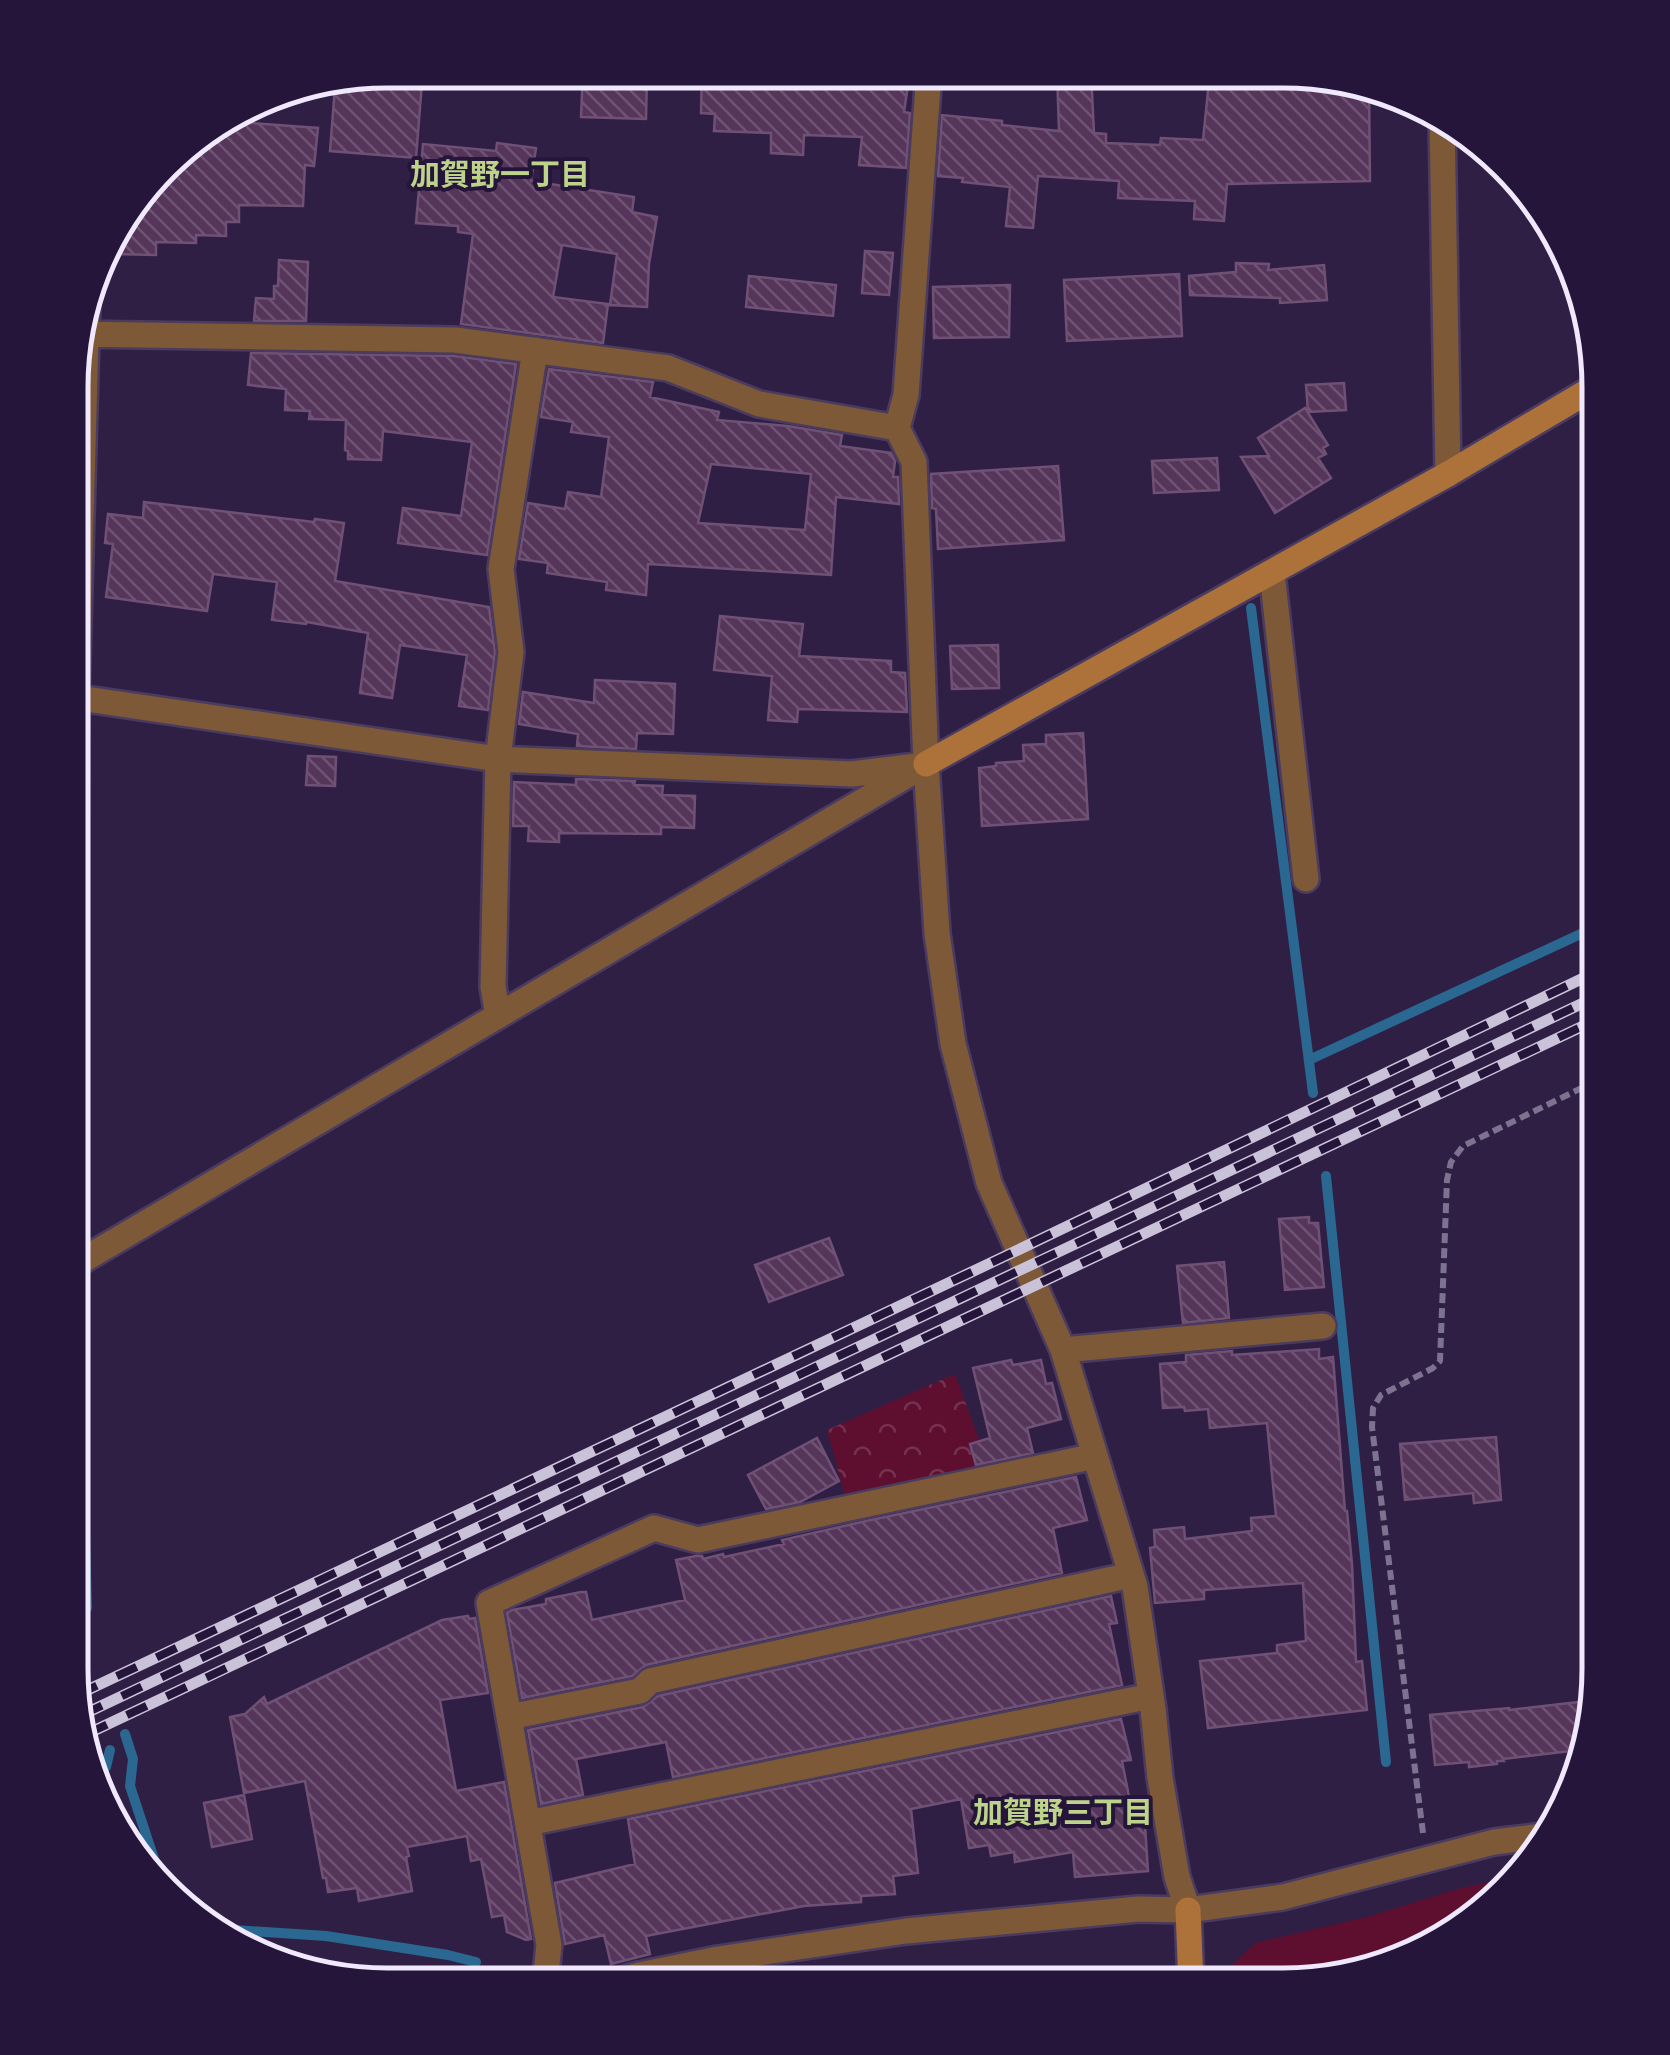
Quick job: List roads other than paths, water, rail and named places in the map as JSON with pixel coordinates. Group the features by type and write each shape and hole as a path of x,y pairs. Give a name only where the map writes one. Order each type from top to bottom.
{"street":[{"path":"928,88 906,395 897,428 914,462 937,932 953,1044 989,1184 1064,1350 1131,1576 1177,1878 1188,1910 1190,1967"},
{"path":"1442,133 1448,474"},
{"path":"93,334 455,340 668,368 759,404 897,428"},
{"path":"498,1016 492,987 498,759 511,652 502,569 535,350"},
{"path":"88,1257 926,764 1448,474 1582,395"},
{"path":"1272,573 1306,879"},
{"path":"88,700 498,759 852,774 926,764"},
{"path":"1064,1350 1322,1326"},
{"path":"547,1967 549,1945 489,1603 654,1528 698,1540 1095,1456"},
{"path":"509,1717 640,1691 650,1681 1131,1576"},
{"path":"528,1823 1151,1696"},
{"path":"678,1967 888,1934 1138,1909 1188,1910 1283,1897 1494,1842 1529,1838"}],"waterway":[{"path":"1251,608 1313,1093"},
{"path":"1309,1060 1582,933"},
{"path":"1326,1176 1386,1762"},
{"path":"125,1734 133,1759 130,1786 153,1855"},
{"path":"105,1767 110,1750"},
{"path":"244,1931 326,1936 476,1962"}],"railway":[{"path":"89,1689 1582,979"},
{"path":"91,1711 1582,1004"},
{"path":"95,1730 1582,1027"}],"district":[{"name":"加賀野一丁目","path":"500,175"},
{"name":"加賀野三丁目","path":"1063,1813"}]}
